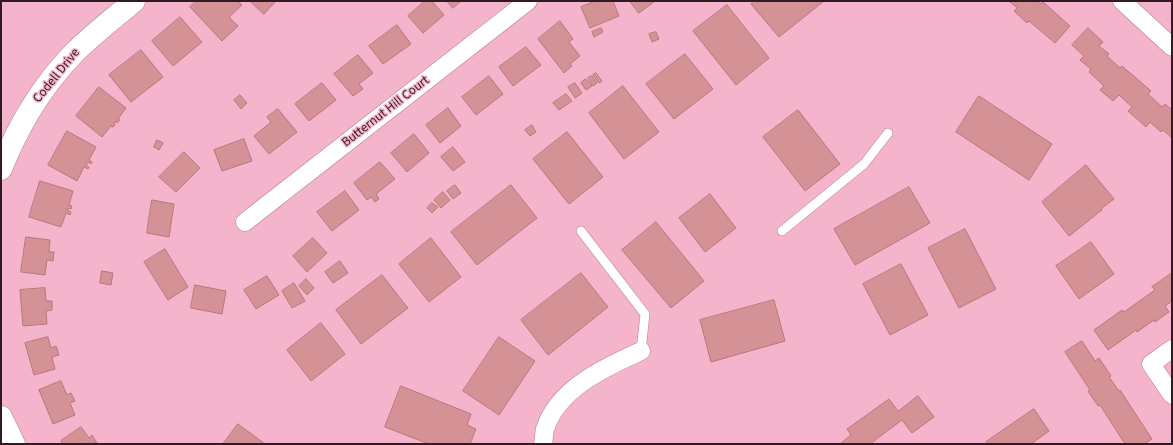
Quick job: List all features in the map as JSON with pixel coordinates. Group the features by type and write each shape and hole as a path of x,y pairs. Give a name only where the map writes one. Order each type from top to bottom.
{"street":[{"name":"Codell Drive","path":"1,168 22,122 47,84 73,54 94,34 134,1"},
{"name":"Butternut Hill Court","path":"245,222 528,1"},
{"path":"1122,1 1172,47"},
{"path":"1172,349 1151,364 1172,395"},
{"path":"543,444 545,429 554,410 574,389 602,369 641,351"},
{"path":"1,417 14,444"}],"lane":[{"path":"782,230 864,164 888,133"},
{"path":"581,231 645,314 641,351"}],"building":[{"path":"196,1 238,1 242,5 229,17 238,26 222,41 190,7"},
{"path":"250,1 274,1 275,2 264,14"},
{"path":"425,1 432,1 444,15 423,33 408,16"},
{"path":"447,1 461,1 453,8"},
{"path":"596,1 613,1 619,16 590,28 581,7"},
{"path":"630,1 655,1 639,13"},
{"path":"754,1 824,1 779,37 751,4"},
{"path":"1009,1 1038,1 1041,4 1043,2 1070,26 1055,43 1029,21 1027,23 1014,11 1017,8"},
{"path":"727,5 769,58 736,85 693,31"},
{"path":"180,17 202,42 173,66 152,41"},
{"path":"560,21 573,39 569,42 580,56 570,64 572,66 564,73 538,39"},
{"path":"397,25 411,44 383,64 369,46"},
{"path":"601,28 603,32 594,37 592,32"},
{"path":"1088,28 1103,42 1099,46 1109,54 1107,56 1120,68 1122,66 1151,91 1148,94 1162,107 1165,104 1172,110 1172,138 1163,130 1161,132 1150,122 1146,127 1128,111 1132,107 1119,95 1113,101 1100,90 1104,86 1089,72 1091,69 1080,60 1084,56 1072,45"},
{"path":"656,32 659,39 652,42 649,34"},
{"path":"526,47 541,65 513,86 499,67"},
{"path":"141,50 163,77 131,102 109,75"},
{"path":"685,54 713,89 674,119 646,84"},
{"path":"358,55 373,73 359,84 363,89 353,96 334,74"},
{"path":"596,73 602,81 599,83 593,75"},
{"path":"489,76 503,94 476,115 462,97"},
{"path":"592,76 597,83 593,86 588,78"},
{"path":"586,79 592,86 586,90 581,83"},
{"path":"322,83 336,100 309,121 295,104"},
{"path":"575,83 582,93 575,98 568,87"},
{"path":"623,86 659,132 624,159 589,113"},
{"path":"99,87 126,108 118,119 120,120 117,123 115,121 115,125 113,127 111,126 102,137 76,116"},
{"path":"566,94 572,101 559,110 553,103"},
{"path":"240,95 247,103 241,109 234,100"},
{"path":"979,96 1052,144 1029,180 956,132"},
{"path":"448,108 461,126 440,143 426,125"},
{"path":"278,109 297,132 269,154 254,136 271,122 267,117"},
{"path":"798,110 840,164 805,191 763,137"},
{"path":"532,125 536,132 530,136 525,130"},
{"path":"67,131 96,147 89,160 92,162 91,164 88,162 86,165 89,167 88,169 84,167 77,181 48,165"},
{"path":"567,132 603,177 569,204 533,159"},
{"path":"414,134 429,153 407,172 391,153"},
{"path":"244,139 252,161 222,171 214,150"},
{"path":"157,140 163,143 159,150 154,147"},
{"path":"453,147 465,162 453,171 441,157"},
{"path":"184,152 200,168 176,192 159,177"},
{"path":"380,162 395,179 376,194 379,199 375,202 371,197 367,200 354,183"},
{"path":"1086,165 1114,199 1069,236 1042,202"},
{"path":"40,181 73,191 69,205 72,206 71,209 67,208 67,210 71,212 70,215 66,213 61,227 29,217"},
{"path":"455,185 461,193 453,199 447,191"},
{"path":"511,185 537,218 477,265 451,232"},
{"path":"909,187 930,223 855,265 834,229"},
{"path":"345,191 359,210 332,231 317,212"},
{"path":"443,192 450,200 441,208 434,200"},
{"path":"710,194 736,228 705,252 679,218"},
{"path":"152,200 174,204 169,237 147,233"},
{"path":"432,203 438,207 432,213 427,208"},
{"path":"656,222 704,281 671,308 622,250"},
{"path":"965,229 996,289 959,308 928,248"},
{"path":"26,237 50,240 49,252 54,252 53,261 47,260 45,275 21,272"},
{"path":"313,238 327,253 307,272 293,256"},
{"path":"431,238 461,277 429,302 399,264"},
{"path":"1091,242 1114,274 1079,299 1056,266"},
{"path":"165,249 188,287 168,300 144,262"},
{"path":"340,261 348,273 333,283 325,272"},
{"path":"901,264 928,315 890,335 863,284"},
{"path":"102,271 113,273 111,285 100,283"},
{"path":"581,273 608,307 548,355 521,320"},
{"path":"1172,273 1172,301 1165,306 1169,312 1137,332 1136,330 1108,350 1094,330 1122,310 1124,312 1155,290 1152,287"},
{"path":"382,275 408,308 361,344 336,310"},
{"path":"267,276 279,295 256,309 244,290"},
{"path":"306,279 314,288 307,295 299,286"},
{"path":"294,283 305,301 292,308 282,291"},
{"path":"195,285 226,291 222,314 191,308"},
{"path":"45,288 46,301 52,301 52,310 46,311 47,324 23,326 20,290"},
{"path":"774,300 785,341 711,362 700,320"},
{"path":"321,323 345,354 311,381 287,350"},
{"path":"48,337 51,348 56,346 59,355 52,357 55,369 34,375 25,343"},
{"path":"499,337 535,361 499,415 463,391"},
{"path":"1082,341 1095,361 1099,358 1111,376 1109,377 1119,391 1120,390 1152,439 1144,444 1125,444 1100,405 1098,406 1088,391 1090,390 1065,352"},
{"path":"61,381 67,395 71,393 75,401 70,403 75,415 53,424 39,390"},
{"path":"401,386 471,414 467,425 476,429 470,444 429,444 385,427"},
{"path":"918,396 934,417 912,433 902,420 870,444 840,444 851,435 847,429 889,399 898,411"},
{"path":"1034,409 1049,431 1031,444 987,444 986,442"},
{"path":"238,424 265,444 223,444"},
{"path":"81,427 89,438 92,435 97,443 63,444 61,441"}]}
